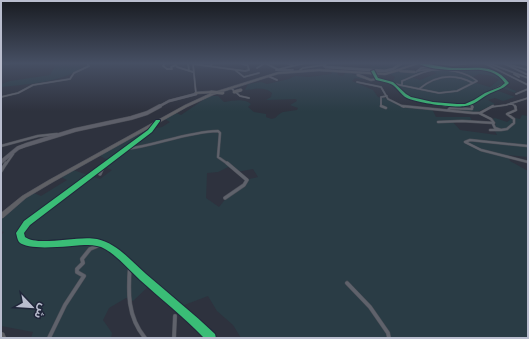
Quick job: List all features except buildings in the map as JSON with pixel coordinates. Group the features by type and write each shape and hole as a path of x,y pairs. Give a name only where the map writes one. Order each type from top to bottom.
{"highway":[{"path":"1,215 36,187 196,99 255,79"},
{"path":"1,215 51,181 199,99 259,79"},
{"path":"368,79 378,79"},
{"path":"370,79 378,79"},
{"path":"196,94 211,92 234,92 242,90 251,82"},
{"path":"233,88 242,90"},
{"path":"196,94 206,95"},
{"path":"196,94 198,97 196,99"}],"main road":[{"path":"1,162 26,145 60,135 131,118 168,102 196,94"}],"street":[{"path":"1,97 18,93 33,85 70,79"},
{"path":"194,79 196,94"},
{"path":"378,79 437,93 451,92 473,83 476,79"},
{"path":"402,85 402,81 408,79"},
{"path":"418,89 428,83 441,79"},
{"path":"465,79 473,83"},
{"path":"394,84 405,95 413,99 438,104 460,105 469,104 507,84 504,79"},
{"path":"513,79 528,85"},
{"path":"357,82 381,87 387,96 394,102 408,108 479,113 493,120 495,128 501,130"},
{"path":"233,88 240,96 249,98"},
{"path":"516,94 528,89"},
{"path":"386,108 381,106 381,97 387,96"},
{"path":"479,113 492,106 528,98"},
{"path":"490,130 500,131 507,129 514,123 514,119 507,114 516,110 516,107 511,103"},
{"path":"448,110 450,108 473,109 469,104"},
{"path":"158,121 152,130 27,223 20,236 22,242 29,245 94,242 110,248 176,304 211,338"},
{"path":"438,122 462,121 493,124"},
{"path":"145,129 152,130"},
{"path":"126,149 137,148 186,133 218,131 220,133 218,157 244,176 247,180 244,185 226,198"},
{"path":"1,146 52,134 60,135"},
{"path":"528,146 470,140 465,142 482,150 528,162"},
{"path":"1,171 14,152"},
{"path":"100,174 103,166"},
{"path":"49,338 65,305 84,276 77,272 77,269 83,263 82,259 90,249 102,244"},
{"path":"130,265 129,280 132,315 136,326 145,338"},
{"path":"347,283 370,307 388,333 389,338"},
{"path":"174,338 175,316"}],"shaded area":[{"path":"25,79 56,79 32,84 1,87 1,84"},
{"path":"289,79 354,79 352,81 373,90 378,97 389,99 405,107 432,109 436,117 470,117 472,121 452,121 460,130 497,135 492,126 496,124 492,119 495,118 507,122 510,120 510,117 520,119 522,115 528,116 528,157 508,155 510,161 528,171 528,338 241,338 233,325 217,311 208,296 179,307 152,283 133,301 126,298 109,308 103,320 112,333 111,338 31,338 33,332 1,326 1,235 4,232 1,231 1,218 31,192 41,196 67,180 61,177 73,170 100,179 112,170 102,166 108,160 98,155 140,131 162,127 170,122 163,118 174,112 181,115 209,96 218,96 224,102 238,100 248,102 251,104 248,107 254,112 266,114 266,117 272,119 280,113 297,110 298,108 290,105 297,101 296,99 266,100 271,97 272,93 266,89 245,90 248,84 261,82 267,84","holes":["228,167 237,172 253,169 258,177 245,180 243,185 232,191 219,207 206,198 207,173 218,172"]},
{"path":"394,79 476,79 476,83 490,87 499,80 497,79 505,79 509,84 506,87 516,91 515,93 500,87 496,90 515,97 503,101 495,98 488,100 495,104 475,113 449,110 448,106 403,97 399,90 391,84"}],"cycle path":[{"path":"377,79 392,83 410,98 433,103 457,105 465,105 476,101 486,94 501,88 507,83 504,79"},
{"path":"158,121 150,131 27,223 20,233 21,239 34,244 88,241 109,247 195,322 211,338"}]}
